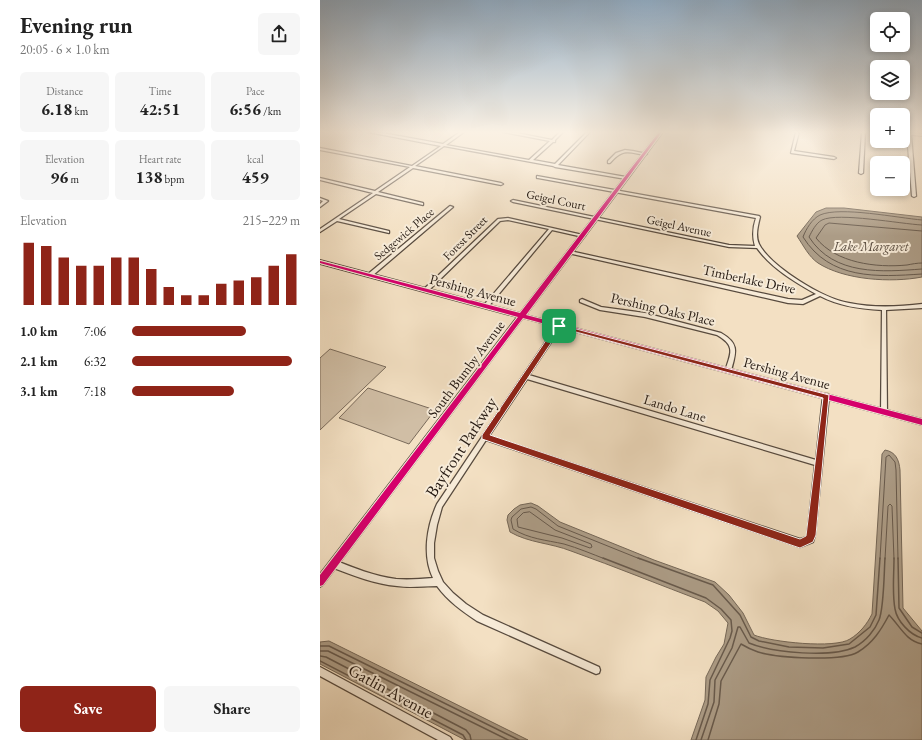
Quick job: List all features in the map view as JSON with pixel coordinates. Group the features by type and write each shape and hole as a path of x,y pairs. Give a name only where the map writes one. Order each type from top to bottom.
{"street":[{"path":"320,231 412,167 501,184"},
{"path":"558,167 626,178"},
{"name":"South Bumby Avenue","path":"320,582 635,167"},
{"path":"861,167 861,173"},
{"path":"912,167 914,196"},
{"path":"538,177 758,217 754,231 759,247 773,264 820,294 843,304 865,308 884,309 922,306"},
{"path":"320,179 422,204"},
{"path":"320,198 326,201 320,206"},
{"name":"Geigel Court","path":"513,201 596,219"},
{"name":"Sedgewick Place","path":"370,275 451,207"},
{"name":"Forest Street","path":"426,290 497,221 502,219 552,229"},
{"name":"Geigel Avenue","path":"596,219 729,246 759,247"},
{"path":"337,220 388,232"},
{"path":"486,306 552,229 583,236"},
{"name":"Timberlake Drive","path":"570,252 788,301 803,302 820,294"},
{"name":"Pershing Avenue","path":"320,262 922,422"},
{"name":"Pershing Oaks Place","path":"582,301 600,308 645,315 719,334 730,341 733,346 728,371"},
{"path":"884,309 884,412"},
{"name":"Bayfront Parkway","path":"559,326 439,506 433,523 430,541 431,560 438,582 450,597 462,608 480,618 596,670"},
{"name":"Lando Lane","path":"526,376 818,463"},
{"path":"485,437 800,543 806,542 810,539 811,535 826,396"},
{"path":"334,564 357,574 382,580 405,583 438,582"},
{"name":"Gatlin Avenue","path":"320,671 447,740"}],"shaded area":[{"path":"330,349 386,367 320,430 320,358"},
{"path":"368,388 435,410 409,444 339,418"}],"water":[{"name":"Lake Margaret","path":"826,208 844,208 922,217 922,277 896,280 868,279 841,273 818,263 809,254 797,236 816,212"},
{"path":"885,450 889,451 896,457 900,470 903,608 922,631 922,740 691,740 705,700 706,677 724,644 728,623 718,611 705,602 605,563 563,548 517,536 510,532 507,520 508,515 514,509 520,505 531,503 538,506 560,522 654,560 715,582 729,595 743,613 754,635 762,638 788,642 831,644 842,642 854,637 865,625 872,614 882,454"},
{"path":"329,641 528,740 465,740 320,664 320,642"}],"cycle path":[{"path":"320,582 635,167"},
{"path":"320,262 922,422"}],"route":[{"path":"559,326 826,396 810,539 806,542 794,542 485,437 559,326"}]}
